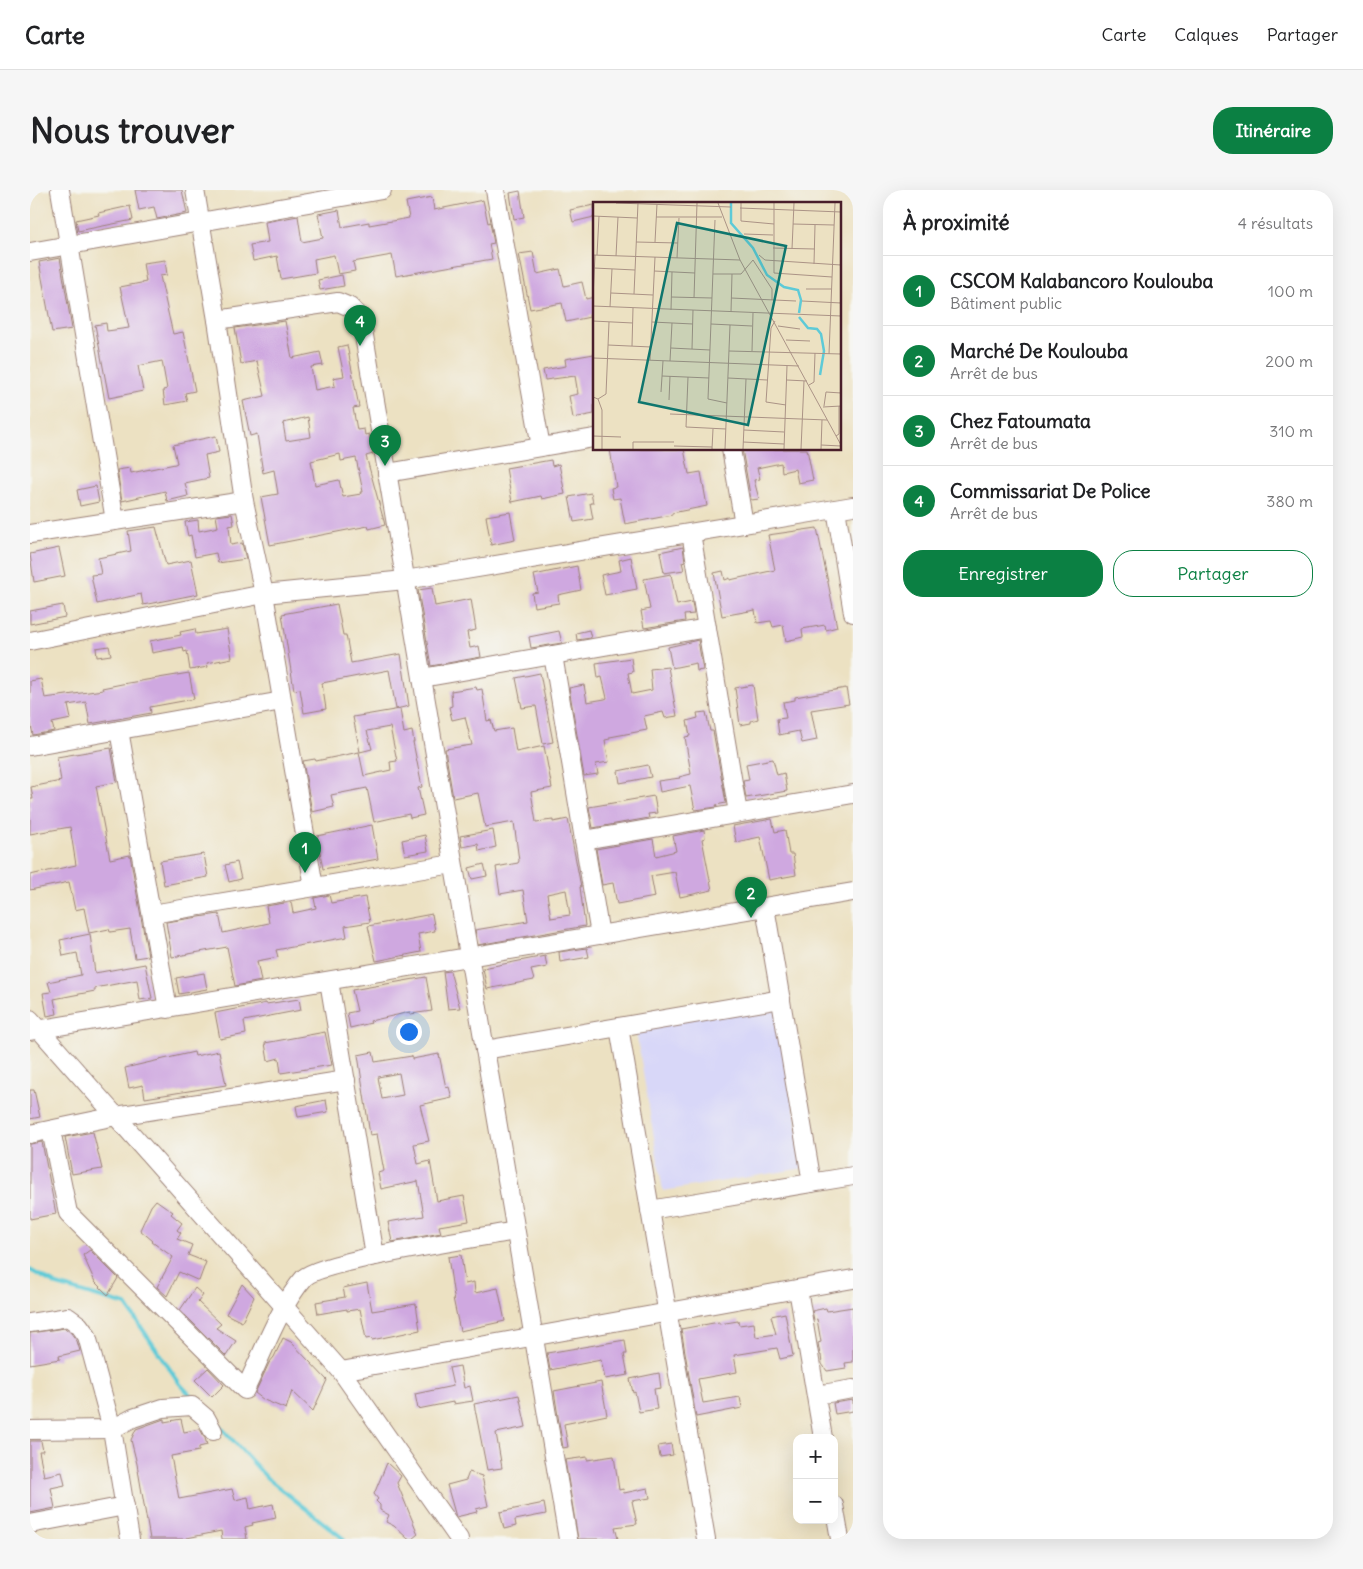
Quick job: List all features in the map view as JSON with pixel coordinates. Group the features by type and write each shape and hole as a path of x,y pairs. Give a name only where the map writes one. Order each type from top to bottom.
{"street":[{"path":"60,190 115,521"},
{"path":"195,190 218,320 244,501 264,594 314,887"},
{"path":"30,252 382,190"},
{"path":"495,190 540,447"},
{"path":"218,320 338,302 350,307 361,318 568,1539"},
{"path":"387,473 593,438"},
{"path":"731,450 744,524"},
{"path":"30,534 244,501"},
{"path":"30,641 264,594 405,580 844,507 853,609"},
{"path":"691,533 738,813"},
{"path":"422,678 707,628"},
{"path":"553,655 600,935"},
{"path":"30,746 282,700"},
{"path":"119,730 168,1009"},
{"path":"584,840 853,794"},
{"path":"152,914 453,864"},
{"path":"33,1027 168,1009 853,892"},
{"path":"765,907 812,1183"},
{"path":"329,981 376,1256"},
{"path":"485,1050 781,999"},
{"path":"33,1027 116,1116 341,1371 459,1539"},
{"path":"619,1027 706,1539"},
{"path":"30,1134 116,1116 346,1080"},
{"path":"51,1130 68,1213 245,1390 285,1307 304,1277 312,1272 376,1256 515,1231"},
{"path":"650,1210 853,1176"},
{"path":"341,1371 853,1279"},
{"path":"798,1289 822,1434"},
{"path":"30,1323 68,1317 79,1325 87,1336 112,1429 130,1539"},
{"path":"816,1395 853,1389"},
{"path":"30,1430 112,1429 132,1418 163,1408 192,1406 206,1418 214,1431"},
{"path":"30,1524 125,1506"},
{"path":"837,1524 840,1539"}],"shaded area":[{"path":"777,1004 804,1168 663,1191 635,1025"}],"building":[{"path":"135,190 182,190 187,213 157,219 154,207 139,210"},
{"path":"520,191 524,217 514,219 510,193"},
{"path":"432,197 434,210 483,200 494,243 489,244 492,259 396,276 392,255 353,262 355,271 338,274 334,255 314,259 316,273 281,279 277,256 253,261 250,245 268,242 265,222 298,216 302,242 323,238 318,214 339,210 342,227 369,222 369,225 409,218 406,202"},
{"path":"593,205 593,217 573,222 570,210"},
{"path":"130,206 133,220 78,231 76,220"},
{"path":"533,252 537,274 560,269 564,286 582,282 586,299 593,297 593,314 589,315 590,317 566,322 562,303 530,309 519,254"},
{"path":"60,258 72,329 52,332 39,262"},
{"path":"165,260 167,275 160,276 169,317 173,334 183,332 195,391 185,393 187,401 165,405 163,390 167,389 162,361 138,366 143,391 109,398 95,325 106,323 107,331 129,328 120,287 146,282 143,263"},
{"path":"342,275 344,286 320,290 318,280"},
{"path":"285,321 292,358 320,352 323,365 311,367 315,390 335,386 333,378 344,376 338,347 347,345 359,407 353,408 357,430 364,429 365,435 369,434 373,454 366,456 385,525 369,529 368,526 270,545 261,497 278,494 274,470 263,473 257,434 250,436 243,401 265,396 257,361 241,364 235,328","holes":["308,417 311,437 286,441 283,423","340,454 341,461 356,458 363,492 360,492 361,494 343,497 339,480 315,485 311,461"]},
{"path":"593,354 593,414 573,418 569,396 578,394 575,376 545,380 543,370 566,366 565,359"},
{"path":"216,436 219,452 205,455 209,478 185,483 188,496 167,501 165,491 122,501 117,470 130,468 131,473 175,464 177,463 173,445"},
{"path":"610,450 684,450 689,474 701,472 707,506 625,524 620,498 613,499 611,488 616,487"},
{"path":"742,450 807,450 813,480 798,483 795,469 782,472 781,463 757,468 760,479 754,480 759,499 751,500"},
{"path":"551,460 552,466 559,464 565,494 542,499 541,496 512,502 506,468"},
{"path":"96,486 99,502 80,506 77,490"},
{"path":"591,493 593,503 590,503 593,519 574,522 569,497"},
{"path":"510,512 515,540 491,545 486,516"},
{"path":"232,514 234,525 229,526 231,545 242,543 246,559 218,563 216,553 195,557 191,535 188,536 185,522 198,520 199,531 218,527 216,516"},
{"path":"156,527 166,565 191,560 198,594 143,605 141,594 97,604 91,575 101,574 98,558 131,551 128,531"},
{"path":"817,528 837,627 826,630 825,625 802,629 803,637 786,641 783,625 773,627 771,621 757,623 755,610 722,616 714,573 723,571 725,580 730,578 730,580 775,570 768,535"},
{"path":"683,547 685,561 682,562 684,570 664,573 660,552"},
{"path":"59,548 65,576 34,582 30,554"},
{"path":"631,557 637,589 605,595 601,575 621,571 619,560"},
{"path":"577,566 581,590 558,595 559,603 534,607 532,593 538,592 534,575"},
{"path":"671,574 677,605 692,602 694,614 684,615 685,621 644,628 641,611 650,609 644,579"},
{"path":"432,588 435,606 471,599 476,630 467,632 470,648 479,646 481,657 431,666 418,590"},
{"path":"337,604 343,635 346,635 351,663 401,654 409,706 396,709 389,670 322,683 326,709 304,713 300,689 294,690 282,614"},
{"path":"63,605 65,617 30,624 30,611"},
{"path":"195,629 196,634 227,629 232,658 207,663 208,667 190,670 187,651 184,652 183,647 152,653 150,641 181,635 180,632"},
{"path":"589,630 591,638 577,640 576,633"},
{"path":"559,631 562,643 531,648 529,637"},
{"path":"698,640 703,670 697,671 696,663 672,668 668,647"},
{"path":"109,646 111,655 97,657 96,648"},
{"path":"631,658 633,672 628,673 632,694 652,690 650,669 668,667 677,716 665,718 663,712 644,716 647,730 610,737 610,739 605,740 609,762 596,764 598,774 584,776 569,688 584,685 587,702 605,699 607,698 602,677 598,678 596,663"},
{"path":"189,673 194,699 150,707 151,713 90,724 86,702 68,705 71,719 52,723 54,731 33,735 30,720 30,681 41,679 45,698 103,690 102,688"},
{"path":"540,673 553,742 543,744 536,706 522,708 516,678"},
{"path":"753,685 758,719 751,721 751,723 740,725 735,688"},
{"path":"476,687 477,690 482,689 487,721 491,720 494,731 512,728 516,752 544,746 552,788 531,792 536,822 553,820 553,822 568,819 581,887 585,926 478,945 475,930 528,921 523,890 500,894 496,867 518,863 519,861 514,822 485,827 478,793 453,798 445,749 472,745 465,717 452,720 449,707 452,706 451,691","holes":["566,890 570,915 551,918 547,894"]},
{"path":"846,688 849,704 811,710 817,740 802,743 799,731 779,735 777,719 786,718 783,702 795,700 795,697"},
{"path":"400,709 404,733 412,731 422,787 418,788 424,815 410,818 409,814 374,822 367,788 331,795 334,807 312,812 303,761 315,759 316,761 359,752 364,776 391,770 390,762 397,761 390,727 367,731 372,749 360,752 353,717"},
{"path":"706,712 710,731 713,731 726,803 716,805 717,807 695,810 690,786 660,792 658,781 680,778 691,774 685,737 690,736 687,721 698,718 697,713"},
{"path":"111,748 117,782 96,786 110,859 130,855 148,956 135,958 130,929 110,932 109,929 89,933 84,908 75,910 69,882 30,890 30,875 76,865 70,827 30,834 30,799 33,799 31,787 61,781 57,757"},
{"path":"773,759 777,775 784,773 787,791 746,798 743,781 749,780 746,764"},
{"path":"648,765 651,777 620,783 618,771"},
{"path":"654,796 657,813 648,814 649,818 593,828 589,807"},
{"path":"772,819 775,832 785,830 789,854 793,854 796,875 769,880 760,837 736,842 733,826"},
{"path":"372,825 378,859 323,869 317,836"},
{"path":"493,830 496,847 479,851 478,844 462,847 460,836"},
{"path":"704,830 705,838 702,839 712,890 680,897 675,872 651,876 655,897 617,904 613,883 602,885 596,849 653,839 656,856 676,851 673,836"},
{"path":"425,835 428,851 405,855 402,840"},
{"path":"204,854 208,877 164,885 160,861"},
{"path":"237,862 241,879 229,882 225,865"},
{"path":"484,864 487,876 472,879 469,868"},
{"path":"329,895 331,903 365,897 370,922 345,926 347,937 276,950 278,957 257,961 261,981 235,986 227,947 172,957 166,922 219,914 223,933 269,923 266,906 291,902 293,913 316,908 314,898"},
{"path":"432,914 435,931 418,934 421,952 376,961 368,926"},
{"path":"90,934 95,973 145,964 152,998 140,1000 137,980 95,988 95,991 54,999 57,1014 47,1016 43,993 51,992 48,982 81,975 77,953 63,956 60,940"},
{"path":"587,948 589,957 560,962 559,952"},
{"path":"545,956 547,967 531,970 534,980 487,989 483,968"},
{"path":"450,971 460,1008 448,1009 443,972"},
{"path":"204,973 207,989 179,994 176,978"},
{"path":"426,977 432,1011 410,1014 410,1012 370,1021 371,1023 350,1028 347,1013 357,1011 352,990"},
{"path":"299,999 301,1010 244,1021 246,1034 220,1039 215,1013"},
{"path":"325,1032 332,1065 281,1073 279,1058 268,1061 265,1043"},
{"path":"219,1051 226,1085 145,1098 143,1085 129,1088 125,1068 194,1052 195,1056"},
{"path":"373,1052 375,1062 412,1056 412,1059 439,1054 446,1088 449,1087 452,1098 420,1105 429,1141 414,1144 418,1164 430,1161 437,1201 464,1196 469,1221 439,1226 441,1233 392,1242 388,1222 424,1216 418,1181 381,1189 378,1173 384,1171 377,1134 370,1135 358,1055","holes":["399,1073 403,1095 382,1099 378,1077"]},
{"path":"30,1090 34,1090 40,1117 30,1119"},
{"path":"326,1100 328,1112 298,1117 296,1106"},
{"path":"93,1132 102,1169 72,1174 65,1137"},
{"path":"42,1142 56,1214 30,1219 30,1144"},
{"path":"156,1200 173,1212 171,1214 182,1223 177,1230 181,1233 177,1239 192,1245 188,1255 206,1262 199,1281 179,1272 167,1296 157,1287 173,1257 152,1242 140,1230 151,1206"},
{"path":"90,1250 118,1278 108,1295 95,1282 83,1255"},
{"path":"461,1255 465,1284 474,1282 475,1293 498,1288 505,1321 460,1331 453,1298 448,1257"},
{"path":"367,1283 372,1311 416,1304 420,1330 372,1340 371,1338 366,1339 360,1309 347,1311 347,1309 318,1314 316,1302 345,1297 343,1288"},
{"path":"242,1284 254,1297 242,1322 226,1314"},
{"path":"195,1288 203,1295 198,1302 221,1324 216,1328 236,1341 226,1356 180,1310"},
{"path":"853,1307 853,1362 845,1363 846,1368 827,1371 822,1364 818,1343 821,1342 817,1319 814,1320 812,1311 826,1308 827,1311"},
{"path":"785,1313 793,1356 780,1359 777,1348 734,1355 737,1372 698,1379 703,1403 740,1397 742,1408 696,1417 681,1329 719,1322 719,1324 738,1321 739,1325 754,1323 756,1337 776,1334 771,1316"},
{"path":"65,1328 77,1341 80,1351 59,1356 60,1359 30,1364 30,1333"},
{"path":"283,1338 291,1342 327,1380 313,1411 292,1391 286,1409 264,1400 255,1393"},
{"path":"625,1340 627,1354 624,1354 628,1375 605,1379 601,1360 550,1370 547,1353"},
{"path":"460,1366 464,1388 470,1386 473,1401 453,1404 453,1402 418,1409 415,1394 453,1386 449,1368"},
{"path":"208,1368 224,1385 212,1397 195,1380"},
{"path":"659,1373 661,1388 654,1389 657,1409 639,1412 630,1379"},
{"path":"601,1382 607,1415 564,1424 568,1447 563,1448 554,1391"},
{"path":"519,1395 526,1427 496,1433 502,1468 487,1470 474,1404"},
{"path":"853,1400 853,1411 835,1414 833,1403"},
{"path":"164,1419 164,1422 181,1419 184,1432 200,1429 207,1445 199,1447 199,1451 171,1456 179,1499 232,1489 235,1500 248,1497 250,1509 273,1504 276,1518 252,1523 253,1525 245,1527 247,1539 222,1539 221,1531 187,1539 150,1539 131,1440 136,1429"},
{"path":"30,1441 41,1441 43,1451 39,1451 44,1476 62,1472 65,1485 51,1488 55,1508 30,1513"},
{"path":"671,1444 673,1455 660,1457 658,1446"},
{"path":"614,1456 619,1490 623,1489 624,1493 648,1488 650,1498 632,1501 637,1524 615,1527 618,1539 578,1539 565,1460 587,1457 587,1460"},
{"path":"387,1463 401,1476 397,1483 418,1534 412,1539 408,1539 394,1526 386,1522 389,1515 380,1510 380,1505 376,1501 378,1499 374,1494"},
{"path":"469,1472 482,1476 488,1506 476,1509 477,1512 456,1517 447,1485 466,1480"},
{"path":"544,1503 546,1514 515,1520 516,1526 504,1529 500,1512"}],"waterway":[{"path":"30,1270 57,1285 126,1305 180,1384 197,1402"},
{"path":"219,1425 267,1478 344,1539"}],"place":[{"name":"Commissariat De Police","path":"360,346"},
{"name":"Chez Fatoumata","path":"385,466"},
{"name":"CSCOM Kalabancoro Koulouba","path":"305,873"},
{"name":"Marché De Koulouba","path":"751,918"}]}
